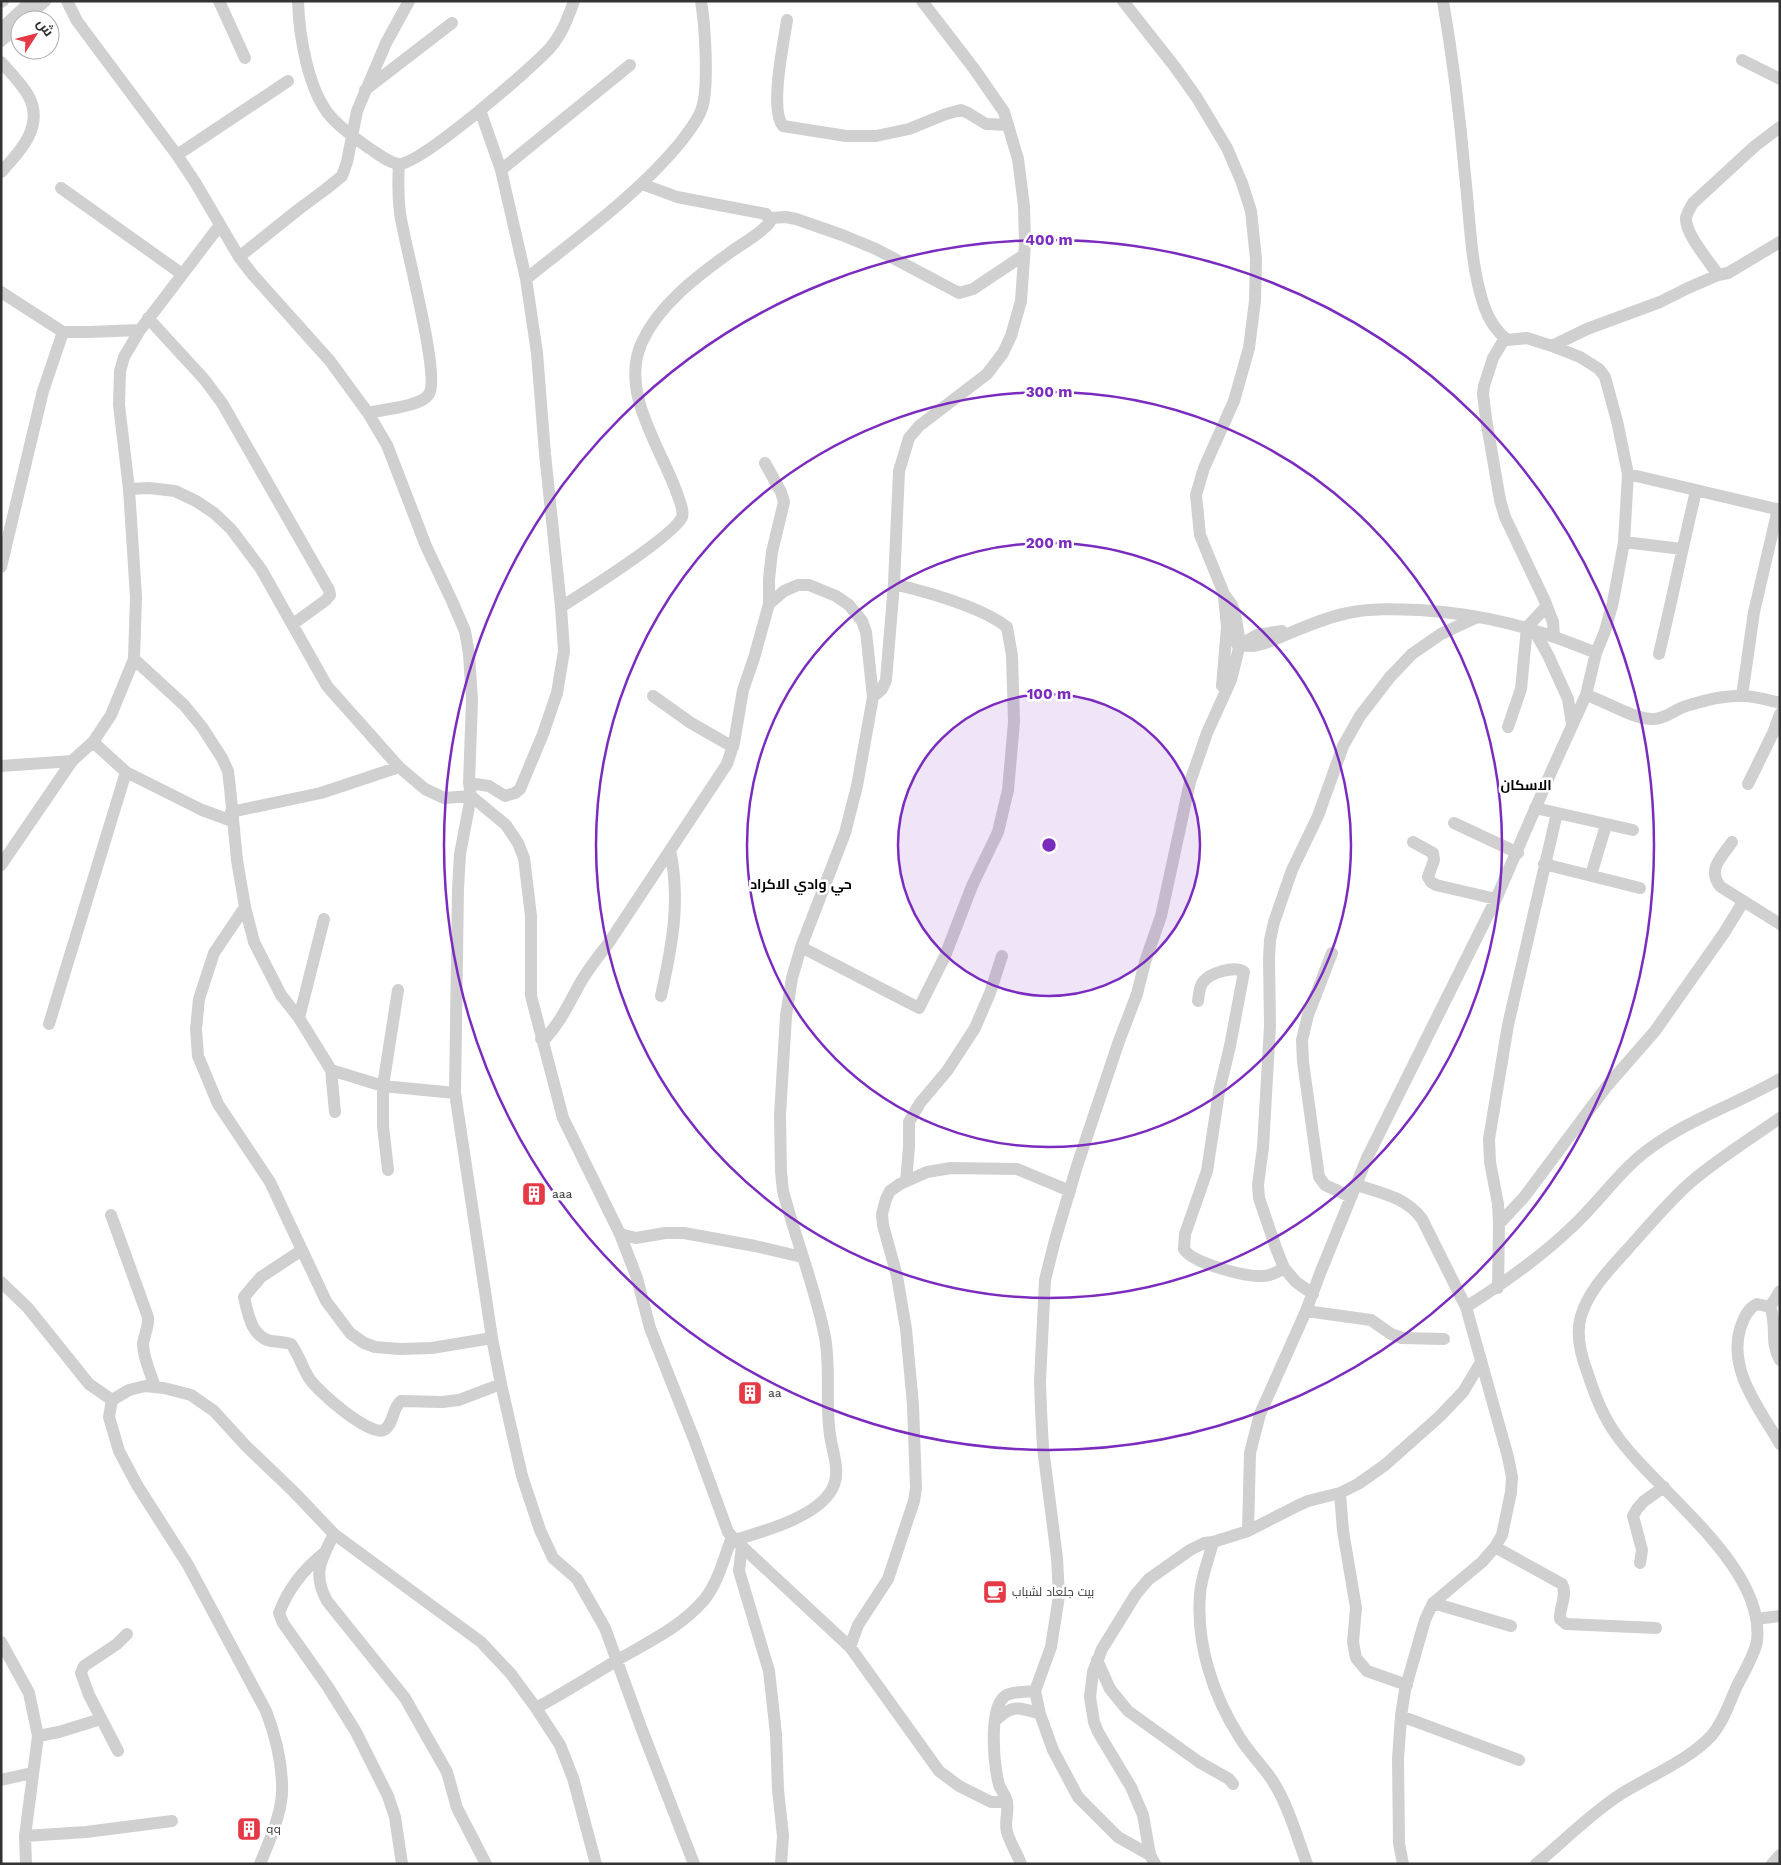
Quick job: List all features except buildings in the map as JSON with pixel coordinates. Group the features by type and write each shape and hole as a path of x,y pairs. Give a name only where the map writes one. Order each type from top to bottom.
{"street":[{"path":"1,29 31,1"},
{"path":"35,10 45,1"},
{"path":"67,1 72,14 177,155 239,257 330,361 368,413 387,446 426,546 464,631 469,654 472,700 469,783 471,796 460,854 458,889 456,1093 500,1384 522,1476 545,1543 553,1558 577,1579 605,1628 694,1864"},
{"path":"76,1 85,32"},
{"path":"219,1 245,58"},
{"path":"298,1 303,43 316,90 330,116 374,151 399,164"},
{"path":"239,257 342,176 347,162 357,111 365,90 386,43 409,1"},
{"path":"399,164 415,157 480,110 526,72 550,48 560,33 574,1"},
{"path":"526,279 642,184 678,145 694,124 702,109 705,82 701,1"},
{"path":"873,697 882,689 886,680 894,584 900,471 908,438 919,426 987,374 997,363 1011,336 1021,301 1024,255 1024,206 1018,159 1004,112 975,70 922,1"},
{"path":"1123,1 1175,67 1227,148 1242,183 1253,219 1256,259 1256,283 1249,348 1234,401 1204,468 1196,495 1200,535 1224,594 1235,613 1240,644 1231,680 1219,705 1190,782 1163,909 1145,962 1137,994 1119,1041 1070,1192 1045,1280 1040,1381 1041,1411 1043,1448 1057,1558 1059,1596 1051,1647 1035,1691 1040,1714 1053,1750 1078,1798 1118,1837 1152,1860"},
{"path":"1248,1531 1249,1472 1254,1433 1260,1414 1306,1311 1350,1197 1518,853 1535,808 1586,695 1596,653 1605,631 1613,602 1624,542 1628,474 1617,421 1605,378 1599,370 1579,356 1527,338 1507,340 1492,325 1485,307 1473,253 1459,113 1444,1"},
{"path":"787,20 777,89 777,113 783,126 846,136 876,136 909,129 961,110 986,124 1008,125"},
{"path":"365,90 452,23"},
{"path":"1742,60 1780,79"},
{"path":"1,62 29,96 33,117 29,139 1,172"},
{"path":"501,170 630,65"},
{"path":"177,155 288,81"},
{"path":"469,783 489,786 506,796 520,789 557,693 564,651 537,353 526,279 501,170 480,110"},
{"path":"1718,275 1692,235 1687,222 1688,212 1693,203 1755,146 1780,127"},
{"path":"368,413 423,400 428,395 433,383 429,353 400,214 399,164"},
{"path":"642,184 691,200 756,211 766,214 770,218 796,218 842,234 876,249 959,293 973,289 1024,255"},
{"path":"61,188 182,274"},
{"path":"561,607 664,537 674,529 683,515 677,493 648,425 637,392 635,370 640,347 649,328 670,302 729,253 765,228 770,222 770,218"},
{"path":"1,865 72,761 93,742 111,715 134,659 136,597 129,489 120,423 120,371 128,347 220,225"},
{"path":"1552,346 1588,329 1660,302 1718,275 1728,273 1780,242"},
{"path":"1,292 63,332 140,330"},
{"path":"148,318 204,379 222,403 328,590 330,595 326,600 294,624"},
{"path":"1,567 43,392 63,332"},
{"path":"1505,338 1493,358 1484,386 1486,419 1500,500 1505,517 1553,622 1554,636"},
{"path":"542,1039 545,1039 559,1023 578,987 727,764 733,747 741,698 769,604 772,552 784,502 781,492 765,463"},
{"path":"1628,474 1779,510 1754,612 1742,696"},
{"path":"129,489 149,488 175,491 196,501 214,514 243,543 261,569 294,624 327,686 399,767 425,788 444,798 471,796 506,825 518,843 524,858 531,916 531,996 563,1118 620,1234 637,1278 650,1328 728,1532 850,1647 939,1771 959,1786 991,1802 1007,1802"},
{"path":"1659,654 1696,491"},
{"path":"1624,542 1682,549"},
{"path":"801,947 919,1008 945,956 972,886 998,832 1008,790 1014,722 1012,656 1007,627 977,612 928,592 894,584"},
{"path":"536,1708 661,1635 690,1614 705,1599 736,1541 771,1529 808,1511 823,1501 830,1492 837,1473 837,1464 830,1436 829,1365 826,1345 809,1275 802,1258 783,1191 780,1172 780,1138 786,1016 792,978 801,947 845,833 857,786 873,697 866,632 862,621 849,605 823,589 809,585 792,588 769,604"},
{"path":"1219,705 1227,627 1224,594"},
{"path":"1508,726 1521,689 1530,628 1546,607"},
{"path":"1227,627 1233,638 1240,644 1258,646 1334,616 1373,610 1426,611 1477,617 1530,628 1596,653"},
{"path":"1313,1294 1296,1282 1284,1268 1262,1208 1258,1185 1263,1147 1270,1042 1270,940 1274,922 1292,870 1318,816 1343,746 1360,716 1390,677 1412,654 1441,634 1477,617"},
{"path":"1530,628 1548,655 1568,699 1572,725"},
{"path":"1225,660 1240,644"},
{"path":"134,659 184,705 202,727 222,758 228,772 236,860 254,942 281,995 299,1018 331,1070 335,1112"},
{"path":"1586,695 1606,702 1620,710 1656,719 1676,709 1699,702 1742,696 1780,703"},
{"path":"653,696 691,723 733,747"},
{"path":"1748,784 1773,733 1780,714"},
{"path":"93,742 126,772 202,810 232,816 321,793 399,767"},
{"path":"1,766 72,761"},
{"path":"49,1024 126,772"},
{"path":"1535,808 1633,830"},
{"path":"1498,1288 1498,1204 1488,1152 1489,1139 1508,1025 1557,813"},
{"path":"1454,823 1518,853"},
{"path":"1591,875 1606,825"},
{"path":"1413,842 1433,853 1434,860 1428,877 1431,882 1436,885 1496,899"},
{"path":"1732,842 1715,867 1716,881 1722,888 1780,924"},
{"path":"661,996 676,913 675,874 670,850"},
{"path":"1544,864 1640,888"},
{"path":"1499,1224 1524,1196 1603,1090 1655,1031 1724,933 1743,902"},
{"path":"245,907 214,953 199,998 196,1029 198,1056 218,1104 270,1182 326,1301 350,1333 364,1343 375,1347 400,1349 432,1348 492,1338"},
{"path":"299,1018 324,919"},
{"path":"1332,953 1304,1029 1303,1062 1319,1177 1325,1185 1350,1197"},
{"path":"906,1181 909,1122 920,1103 947,1071 975,1028 990,993 1002,956"},
{"path":"1198,1001 1201,986 1206,979 1231,970 1239,969 1244,972 1219,1092 1207,1171 1186,1234 1184,1249 1191,1257 1203,1262 1249,1275 1262,1276 1284,1268"},
{"path":"388,1170 383,1126 383,1086 398,990"},
{"path":"331,1070 383,1086 456,1093"},
{"path":"1466,1307 1498,1288 1540,1257 1573,1227 1647,1150 1681,1127 1742,1100 1780,1079"},
{"path":"1536,1864 1585,1821 1618,1796 1691,1752 1712,1735 1722,1720 1757,1643 1756,1619 1751,1598 1734,1568 1714,1542 1614,1432 1592,1386 1581,1356 1579,1336 1581,1317 1599,1282 1677,1195 1692,1181 1780,1118"},
{"path":"850,1647 858,1625 888,1579 914,1502 916,1488 913,1405 906,1329 902,1298 883,1225 882,1214 886,1199 890,1191 906,1181 941,1169 1011,1168 1022,1170 1070,1192"},
{"path":"1357,1185 1400,1199 1418,1212 1466,1307 1512,1477 1511,1492 1502,1535 1495,1547 1482,1562 1433,1603 1406,1685 1401,1716 1398,1760 1398,1807 1403,1864"},
{"path":"111,1215 148,1317 149,1322 144,1349 154,1387"},
{"path":"620,1234 636,1238 665,1232 684,1233 755,1246 802,1258"},
{"path":"302,1250 261,1277 244,1297 250,1323 260,1336 269,1341 291,1344 310,1379 327,1398 368,1427 377,1431 386,1429 396,1404 401,1401 442,1402 459,1400 500,1384"},
{"path":"1,1282 28,1308 89,1384 112,1400"},
{"path":"1770,1307 1780,1291"},
{"path":"1770,1307 1757,1304 1747,1311 1739,1334 1738,1359 1744,1379 1780,1444"},
{"path":"1770,1307 1774,1317 1774,1350 1780,1360"},
{"path":"1306,1311 1371,1320 1391,1334 1402,1338 1444,1339"},
{"path":"1152,1860 1146,1828 1138,1803 1094,1722 1090,1686 1097,1660 1110,1634 1136,1594 1149,1579 1190,1550 1248,1531 1308,1500 1340,1493 1358,1484 1385,1465 1439,1417 1463,1392 1481,1362"},
{"path":"260,1864 276,1823 282,1794 280,1757 273,1730 266,1711 188,1565 137,1486 119,1451 109,1417 112,1400 129,1390 145,1386 191,1395 214,1411 246,1446 334,1534 481,1642 511,1674 560,1745 573,1778 596,1864"},
{"path":"1640,1563 1642,1550 1633,1516 1636,1509 1644,1501 1664,1487"},
{"path":"1340,1493 1356,1608 1353,1642 1356,1658 1367,1671 1406,1685"},
{"path":"334,1534 324,1553 319,1569 319,1582 322,1592 327,1601 405,1698 447,1772 457,1808 486,1864"},
{"path":"736,1541 740,1571 769,1671 776,1734 778,1790 783,1836 781,1864"},
{"path":"1213,1542 1200,1592 1204,1651 1212,1680 1222,1705 1239,1736 1273,1782 1281,1797 1307,1864"},
{"path":"1495,1547 1562,1584 1564,1592 1560,1619 1566,1624 1656,1628"},
{"path":"324,1553 314,1561 289,1590 279,1613 282,1623 328,1687 356,1732 388,1796 395,1817 402,1864"},
{"path":"1433,1603 1511,1626"},
{"path":"1756,1619 1780,1616"},
{"path":"118,1751 101,1719 81,1673 84,1666 117,1644 127,1634"},
{"path":"1,1642 29,1693 38,1736 25,1836 26,1864"},
{"path":"1097,1660 1110,1689 1128,1711 1199,1762 1229,1779 1233,1784"},
{"path":"1020,1864 1017,1852 1007,1833 1007,1802 999,1786 995,1763 995,1721 997,1706 1005,1696 1035,1691"},
{"path":"995,1721 1004,1712 1020,1708 1040,1714"},
{"path":"1401,1716 1520,1760"},
{"path":"38,1736 59,1732 101,1719"},
{"path":"1,1780 32,1773"},
{"path":"25,1836 86,1832 172,1821"},
{"path":"1772,1864 1780,1855"}],"place":[{"name":"aaa","path":"534,1194"},
{"name":"aa","path":"750,1393"},
{"name":"بيت جلعاد لشباب","path":"995,1592"},
{"name":"qq","path":"249,1829"}],"district":[{"name":"الاسكان","path":"1526,785"},
{"name":"حي وادي الاكراد","path":"801,884"}]}
